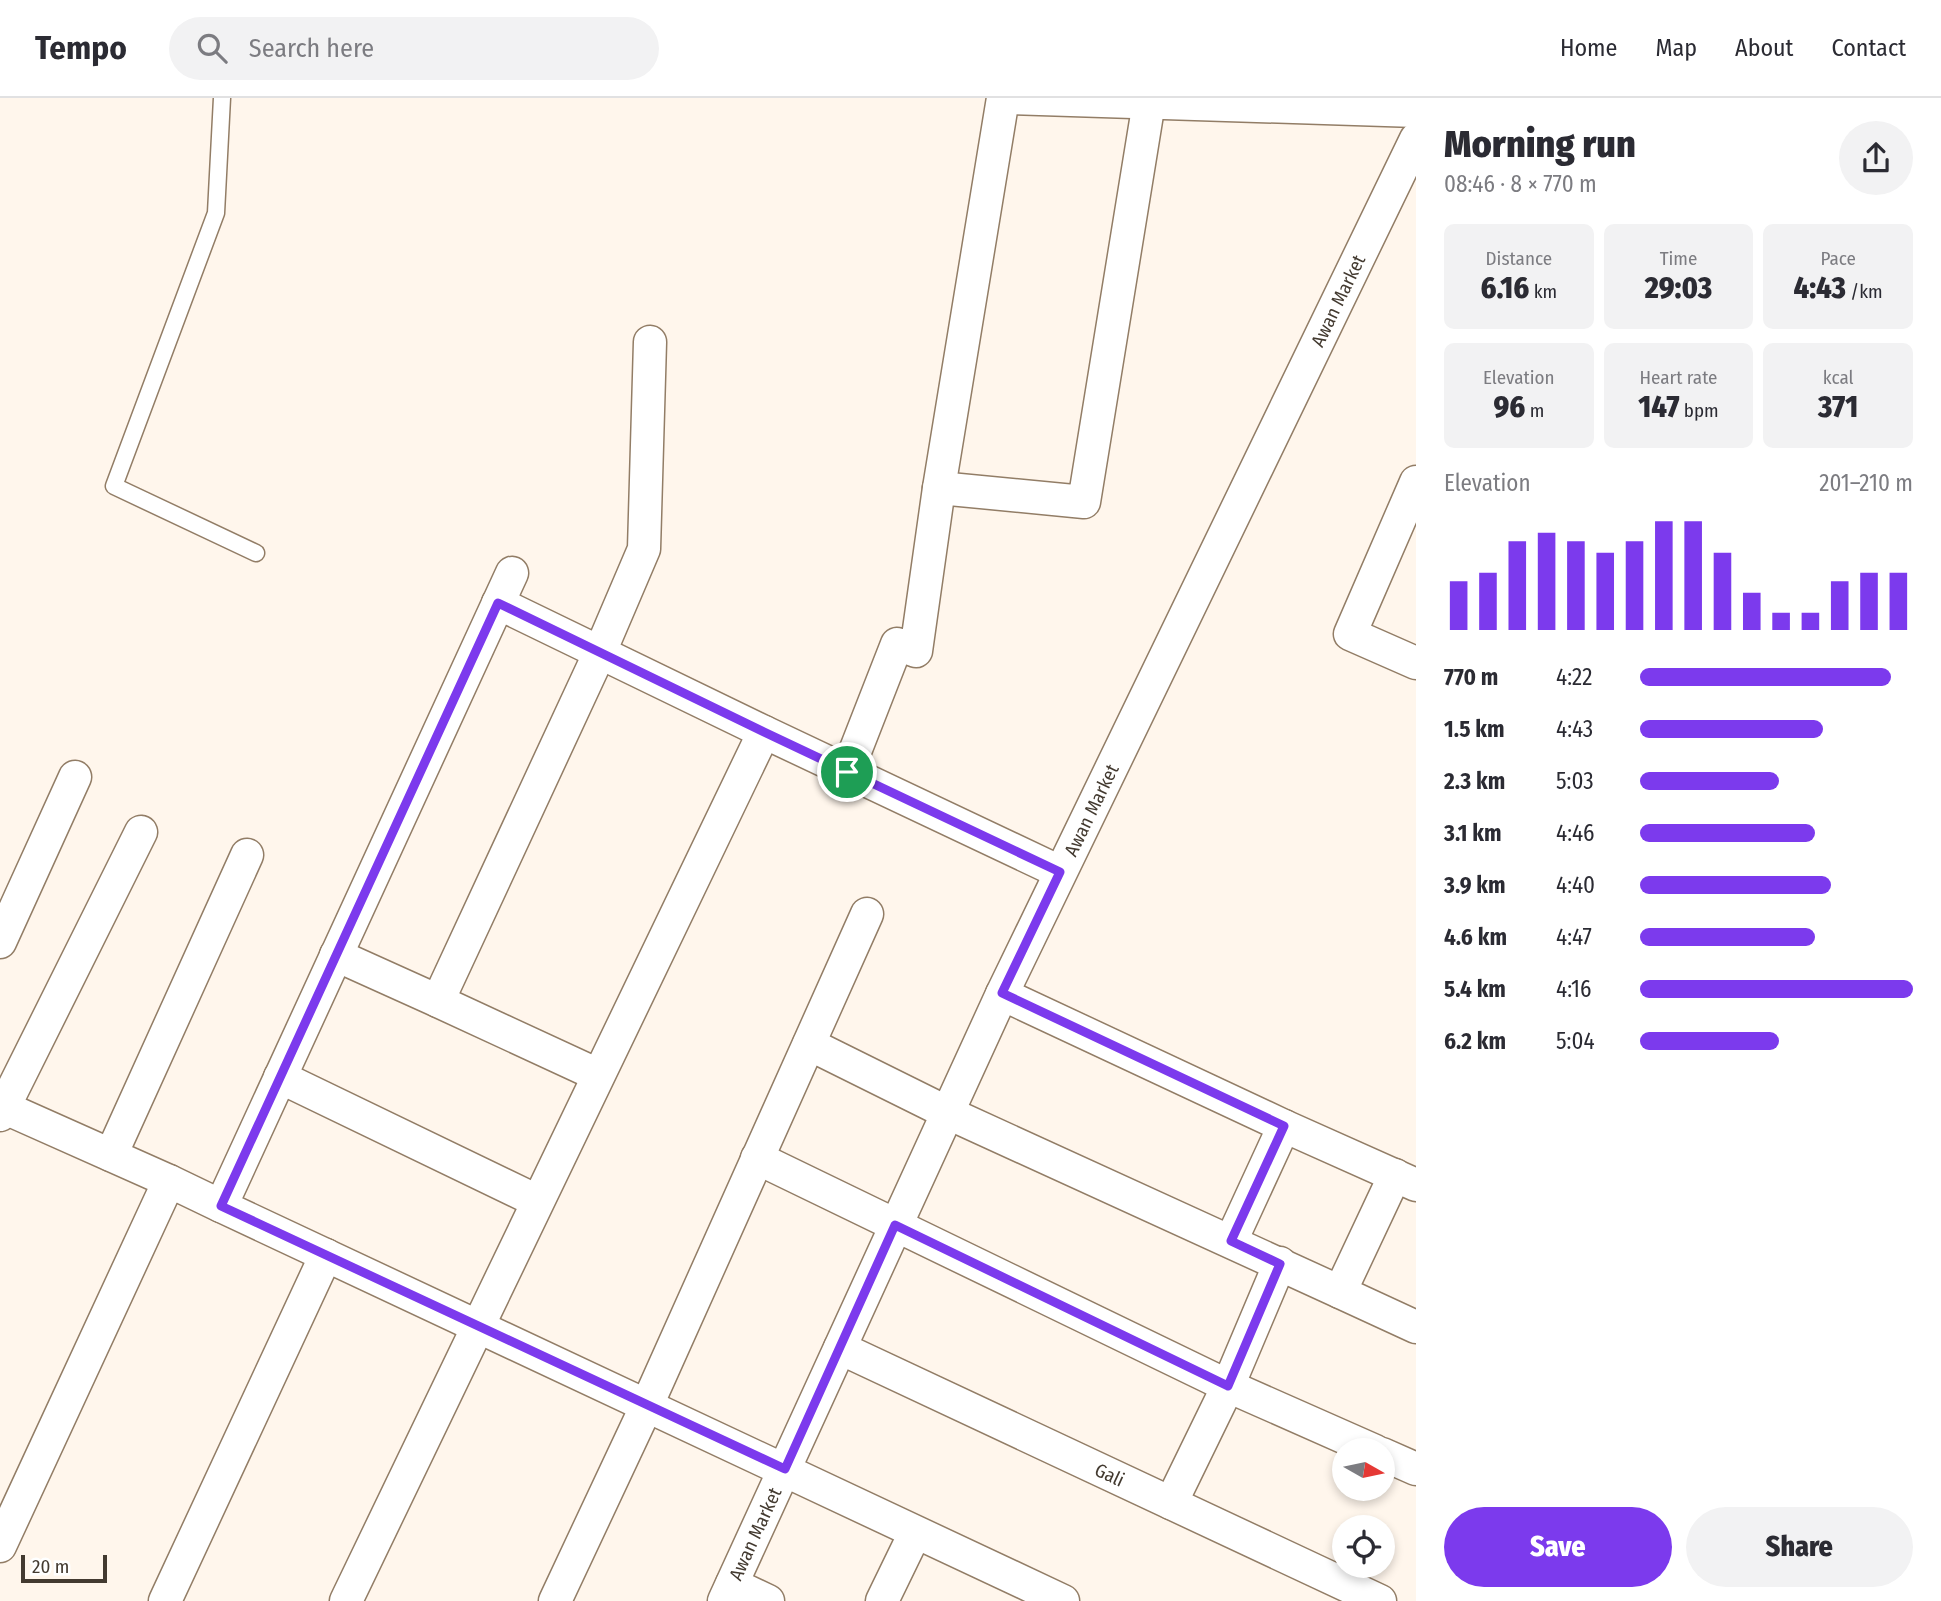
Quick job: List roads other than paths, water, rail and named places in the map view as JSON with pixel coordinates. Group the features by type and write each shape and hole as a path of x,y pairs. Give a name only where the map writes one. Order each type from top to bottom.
{"street":[{"path":"847,772 897,644 916,651 939,488 1006,98 1416,111"},
{"path":"939,488 1084,502 1149,102"},
{"name":"Awan Market","path":"728,1593 1002,993 1416,139"},
{"path":"438,1001 600,652 644,549 650,342"},
{"path":"1416,482 1350,634 1416,663"},
{"path":"221,1206 512,573"},
{"path":"498,603 1060,872"},
{"path":"346,1601 764,732"},
{"path":"0,942 75,777"},
{"path":"141,832 2,1111 169,1181 1063,1601"},
{"path":"111,1155 247,855"},
{"path":"555,1601 647,1405 867,914"},
{"path":"336,955 598,1075"},
{"path":"1002,993 1284,1126 1406,1180 1339,1292"},
{"path":"809,1044 946,1112 1416,1327"},
{"path":"280,1077 537,1201"},
{"path":"1231,1241 1284,1126"},
{"path":"757,1158 1228,1386 1345,1438"},
{"path":"0,1546 169,1181"},
{"path":"165,1601 326,1255"},
{"path":"1171,1503 1228,1386 1280,1264"},
{"name":"Gali","path":"840,1348 1380,1601"},
{"path":"1395,1460 1416,1469"},
{"path":"882,1601 915,1533"},
{"path":"728,1593 768,1601"}],"lane":[{"path":"222,98 216,214 114,485 256,553"}]}
